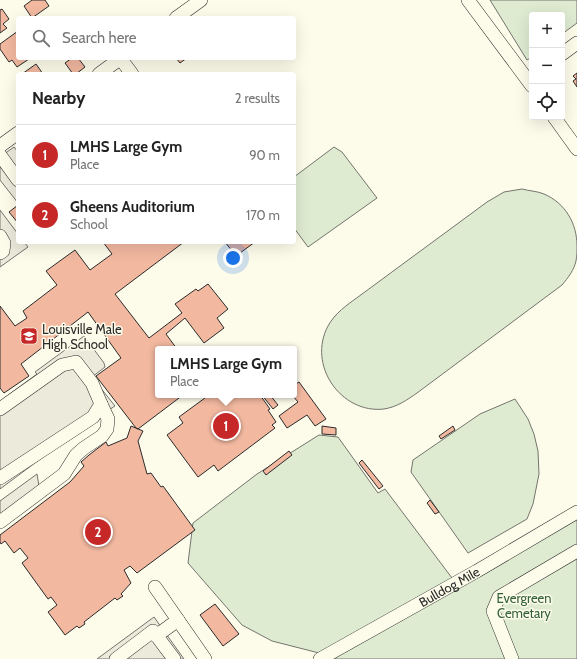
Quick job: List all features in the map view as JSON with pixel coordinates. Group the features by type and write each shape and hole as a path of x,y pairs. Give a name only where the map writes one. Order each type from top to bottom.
{"street":[{"path":"179,16 201,0"},
{"path":"468,0 529,80"},
{"path":"565,52 577,43"},
{"path":"102,72 118,60"},
{"path":"122,60 131,72"},
{"path":"556,120 577,149"},
{"path":"0,146 16,134"},
{"path":"0,155 16,177"},
{"path":"0,236 4,243 3,251 0,253"},
{"path":"0,409 62,365 76,362 92,383 108,419 107,429 102,436 76,455 64,474 0,522"},
{"path":"0,478 93,417 101,404"},
{"name":"Bulldog Mile","path":"320,659 470,575 577,512"},
{"path":"512,659 493,611 499,597 577,550"},
{"path":"155,587 205,659"},
{"path":"156,636 178,620"},
{"path":"116,659 153,631 174,659"}],"green space":[{"path":"490,0 577,0 577,23 565,32 565,12 529,12 529,59 527,60"},
{"path":"334,147 342,152 377,198 308,247 296,231 296,176"},
{"path":"522,189 541,193 551,198 564,208 572,222 575,229 577,248 575,264 569,277 562,285 402,403 384,409 368,408 354,404 342,395 332,384 325,371 322,356 323,341 328,326 334,317 350,303 487,202 504,192"},
{"path":"515,399 528,419 534,434 538,451 539,474 533,504 527,519 468,553 411,472 413,460 480,414"},
{"path":"319,435 338,437 378,493 385,489 452,578 323,654 272,641 242,625 188,563 193,523 257,474"},
{"name":"Evergreen Cemetary","path":"577,515 577,659 320,659"}],"shaded area":[{"path":"14,147 16,150 16,200 0,180 0,157"},
{"path":"0,210 16,231 16,244 26,244 28,247 0,267"},
{"path":"84,336 104,363 105,367 92,377 115,406 90,422 0,489 0,401 37,374 35,372"},
{"path":"37,474 39,486 0,514 0,501"},
{"path":"154,617 184,659 97,659"}],"building":[{"path":"32,0 45,0 49,6 35,16 31,16 24,6"},
{"path":"2,9 9,19 3,24 7,28 0,33 0,10"},
{"path":"16,32 16,60 28,60 17,67 12,60 9,62 0,49 0,44"},
{"path":"69,60 80,60 85,67 79,72 72,72 65,63"},
{"path":"36,64 42,72 25,72"},
{"path":"577,73 577,87 573,81 576,79 573,76"},
{"path":"16,207 16,221 9,212"},
{"name":"Louisville Male High School","path":"104,244 181,244 115,294 149,338 182,313 175,304 196,289 198,291 208,284 228,309 217,318 224,328 204,343 185,318 166,334 175,346 155,346 155,398 179,398 138,429 96,376 121,358 88,312 21,364 29,376 4,393 0,388 0,306 15,326 27,318 23,311 57,285 46,271 75,250 90,270 112,254"},
{"path":"227,244 252,244 236,256"},
{"path":"299,382 326,419 315,426 307,415 287,428 279,416 298,402 295,398 297,398 297,383"},
{"path":"205,398 262,398 270,409 268,410 276,422 272,425 275,428 218,471 214,465 198,477 167,435 183,423 179,417"},
{"path":"264,398 272,398 278,405 273,409"},
{"path":"131,426 143,431 138,441 147,474 151,473 161,487 163,486 195,530 137,573 130,566 124,570 131,583 121,594 123,596 117,600 115,598 84,622 85,624 79,628 77,626 65,635 48,612 57,605 51,597 48,599 22,563 28,558 20,548 14,553 5,541 1,544 0,535 70,482 84,466 81,462 106,442 108,446 127,438"},
{"path":"322,426 336,428 336,435 322,434"},
{"path":"453,426 455,430 441,439 439,436"},
{"path":"289,451 292,455 266,475 263,471"},
{"path":"362,460 383,486 379,489 359,463"},
{"path":"430,500 439,512 435,514 427,503"},
{"path":"215,604 239,634 223,646 200,615"}],"place":[{"name":"Louisville Male High School","path":"29,336"},
{"name":"LMHS Large Gym","path":"226,426"},
{"name":"Gheens Auditorium","path":"98,532"}]}
